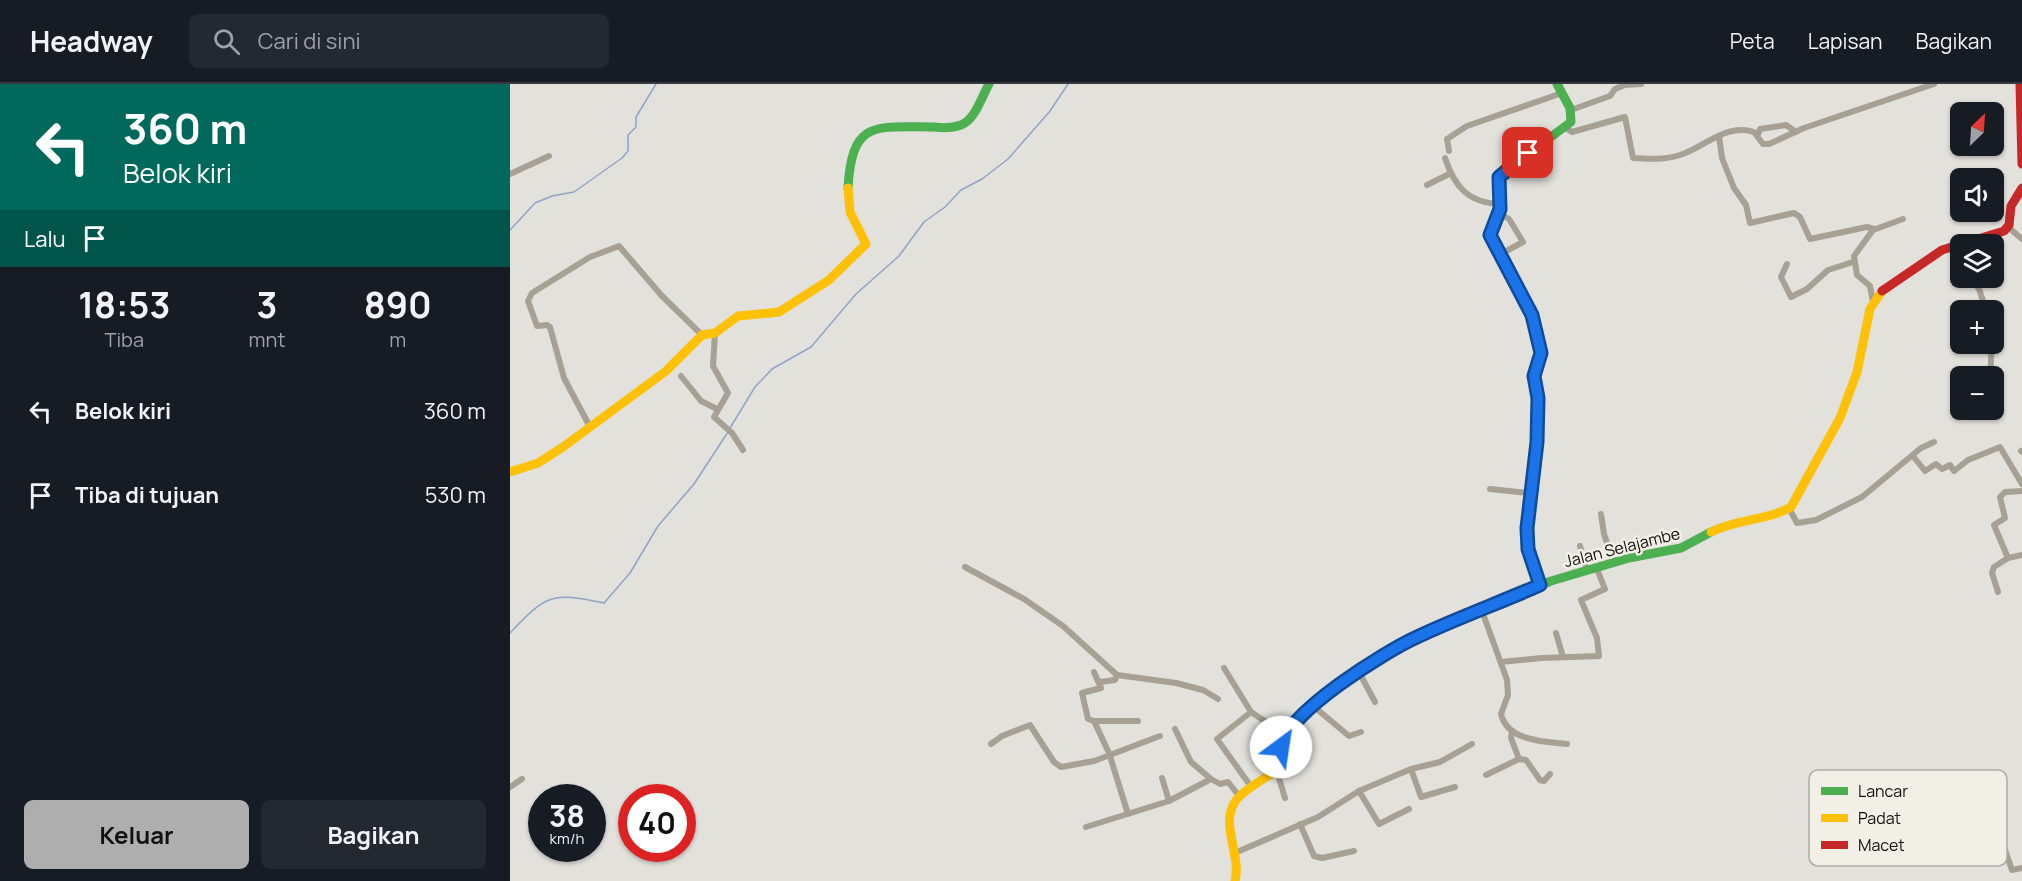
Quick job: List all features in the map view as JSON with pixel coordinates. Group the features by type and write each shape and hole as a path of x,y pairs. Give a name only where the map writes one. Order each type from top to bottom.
{"street":[{"path":"510,472 548,458 666,371 702,335 715,333 738,316 779,312 829,280 864,248 865,237 852,216 849,203 850,153 862,136 888,128 962,125 971,117 989,84"},
{"path":"1570,110 1610,96 1614,89 1625,85 1641,84"},
{"path":"1566,128 1574,131 1625,117 1631,156 1664,159 1681,155 1738,129 1758,134 1765,145 1934,84"},
{"path":"2020,84 2022,164"},
{"path":"1449,151 1447,139 1467,126 1560,88 1570,110 1571,122 1566,128 1544,140 1501,174 1498,184 1499,209 1490,235 1532,315 1541,353 1534,376 1538,398 1537,442 1529,493 1528,549 1540,585"},
{"path":"1758,134 1760,129 1786,125 1796,132"},
{"path":"1719,136 1722,158 1734,188 1746,205 1750,223 1794,213 1800,217 1810,239 1867,227 1874,229"},
{"path":"510,174 549,156"},
{"path":"1445,158 1451,173 1462,189 1475,200 1499,209 1509,219 1523,242 1499,256"},
{"path":"1427,185 1451,173"},
{"path":"2008,227 2011,206 2022,188"},
{"path":"1903,219 1874,229 1857,251 1853,262 1858,277 1870,286 1873,303 1857,372 1843,411 1789,508 1797,523 1816,520 1870,492 1912,456 1934,442"},
{"path":"2008,227 2022,239"},
{"path":"1995,234 2008,227"},
{"path":"590,427 564,378 550,327 547,324 537,326 528,301 532,293 590,256 619,246 662,296 702,335"},
{"path":"1873,303 1891,283 1942,250 1950,247"},
{"path":"1787,264 1781,277 1791,297 1807,289 1827,270 1853,262"},
{"path":"715,333 713,366 728,393 717,409 715,420 732,433 743,450"},
{"path":"681,376 701,401 717,409"},
{"path":"1912,456 1925,471 1936,465 1942,469 1950,465 1954,471 1968,460 2000,447 2022,484"},
{"path":"1491,489 1529,493"},
{"path":"2008,558 1994,526 2005,518 2000,497 2005,492 2022,491"},
{"name":"Jalan Selajambe","path":"1286,735 1312,705 1412,639 1540,585 1614,563 1681,548 1723,526 1789,508"},
{"path":"1601,514 1604,534 1614,563"},
{"path":"1501,662 1599,656 1597,638 1581,600 1605,589 1580,546"},
{"path":"1998,592 1992,570 2008,558 2022,555"},
{"path":"965,567 1024,599 1064,626 1117,675 1176,683 1203,690 1218,699"},
{"path":"1482,610 1508,688 1501,717 1512,731 1537,741 1567,744"},
{"path":"1556,633 1563,657"},
{"path":"1224,668 1251,712 1286,735 1281,746 1284,762 1278,775 1286,798"},
{"path":"1094,672 1100,682 1100,689 1081,695 1087,719 1138,721"},
{"path":"1359,672 1375,702"},
{"path":"1100,682 1115,681 1117,675"},
{"path":"1312,705 1349,736 1353,737 1361,732"},
{"path":"1251,712 1217,739 1252,788"},
{"path":"1094,721 1109,753 1128,814"},
{"path":"991,744 1002,736 1028,724 1059,767 1094,761 1109,753 1160,736"},
{"path":"1175,729 1191,762 1211,779 1221,784 1228,782 1240,797"},
{"path":"1512,731 1511,738 1519,759"},
{"path":"1237,852 1318,817 1359,791 1411,769 1440,762 1472,744"},
{"path":"1486,775 1519,759 1527,761 1533,773 1540,780 1544,781 1550,774"},
{"path":"1235,881 1239,866 1230,816 1240,797 1281,767"},
{"path":"1411,769 1421,797 1455,787"},
{"path":"1162,778 1169,801"},
{"path":"510,787 522,779"},
{"path":"1086,827 1169,801 1211,779"},
{"path":"1359,791 1379,824 1409,809"},
{"path":"1300,825 1314,856 1322,858 1354,851"},
{"path":"2007,858 2010,867 2014,870 2022,868"}],"waterway":[{"path":"510,230 535,203 552,196 574,192 622,158 628,151 628,135 636,127 636,117 656,84"},
{"path":"730,428 755,387 772,369 811,347 856,294 899,256 924,222 945,207 961,190 982,179 1008,159 1050,111 1068,84"},
{"path":"510,633 533,610 551,599 561,597 604,603 630,573 658,526 694,484 728,432"}],"traffic: fast":[{"path":"848,188 850,166 861,138 882,128 948,128 961,125 974,113 989,84"},
{"path":"1499,202 1498,184 1501,174 1571,122 1570,108 1557,84"},
{"path":"1437,629 1551,581 1629,558 1681,548 1711,532"}],"traffic: slow":[{"path":"510,472 538,463 563,447 666,371 702,335 715,333 738,316 779,312 829,280 866,244 850,212 848,188"},
{"path":"1499,202 1500,209 1490,235 1532,315 1541,353 1534,376 1538,398 1537,443 1527,528 1528,549 1540,585"},
{"path":"1711,532 1791,507 1840,418 1857,372 1870,309 1882,291"},
{"path":"1235,881 1236,860 1230,828 1232,808 1242,794 1282,765 1282,742 1289,728 1350,678 1437,629"}],"traffic: jam":[{"path":"2020,84 2022,164"},
{"path":"1882,291 1942,250 2004,231 2009,225 2011,206 2022,188"}],"route":[{"path":"1281,747 1282,740 1299,718 1318,700 1398,647 1540,585 1528,549 1527,514 1537,442 1535,421 1538,398 1534,376 1541,353 1532,315 1492,243 1490,235 1500,209 1499,177 1528,153"}]}
